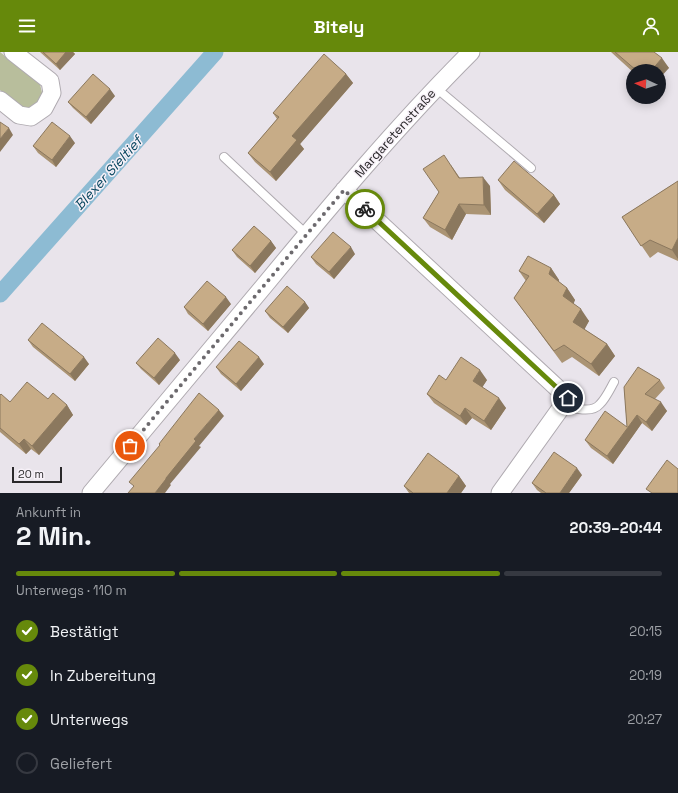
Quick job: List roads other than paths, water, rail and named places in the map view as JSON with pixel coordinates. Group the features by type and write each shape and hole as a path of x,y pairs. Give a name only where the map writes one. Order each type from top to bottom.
{"street":[{"path":"0,100 18,115 31,117 44,108 52,94 50,81 13,52"},
{"name":"Margaretenstraße","path":"91,493 306,234 436,88 471,52"},
{"path":"344,190 568,398 500,493"}],"lane":[{"path":"436,88 532,168"},
{"path":"224,158 306,234"},
{"path":"563,406 592,409 600,405 614,382"}],"waterway":[{"name":"Blexer Sieltief","path":"0,294 215,52"}]}
